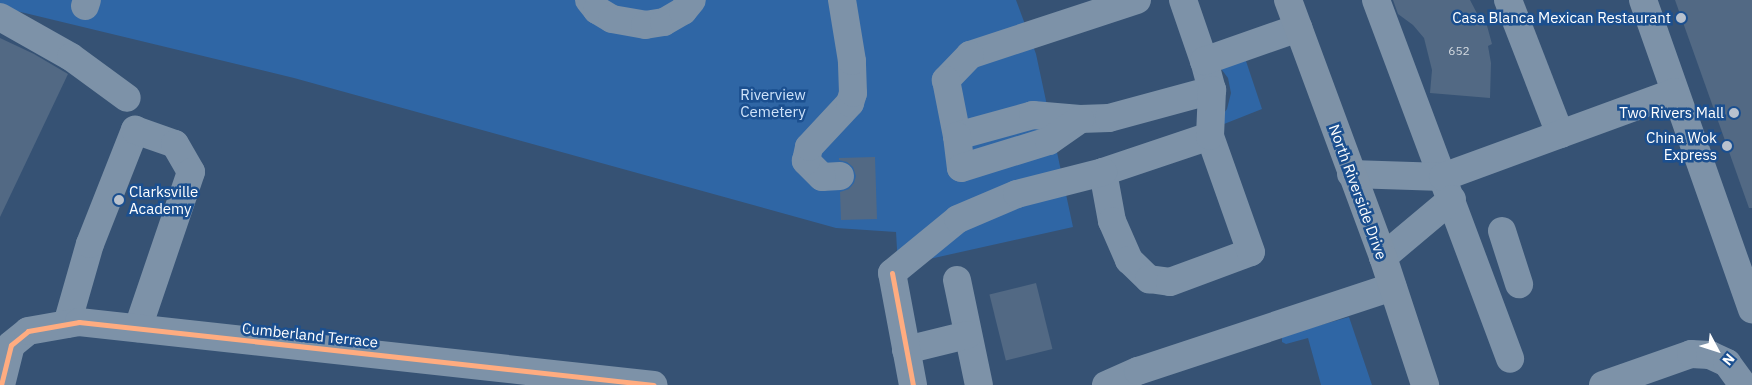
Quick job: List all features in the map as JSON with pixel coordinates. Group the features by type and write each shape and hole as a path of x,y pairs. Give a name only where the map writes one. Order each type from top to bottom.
{"highway":[{"name":"North Riverside Drive","path":"1288,0 1383,257 1425,385"}],"street":[{"path":"588,0 597,10 612,19 645,25 664,22 683,11 692,0"},
{"path":"840,176 822,177 806,161 810,147 850,103 853,93 852,62 842,0"},
{"path":"1137,0 970,55 946,80 958,136 1033,115 1080,119 1109,118 1212,90"},
{"path":"1103,172 1112,221 1129,260 1149,279 1170,282 1251,252 1210,136 1212,90 1183,0"},
{"path":"1376,0 1510,359"},
{"path":"1508,0 1560,134"},
{"path":"1644,0 1752,309"},
{"path":"0,17 71,57 127,98"},
{"path":"1204,61 1298,28"},
{"path":"1383,257 1447,188 1560,134 1675,92"},
{"path":"66,324 90,244 135,130 175,144 191,172 138,328"},
{"path":"913,385 892,273 958,219 1017,194 1103,172 1210,136"},
{"path":"1351,174 1447,188"},
{"path":"1502,231 1520,284"},
{"path":"957,280 979,385"},
{"path":"1120,381 1392,287"},
{"name":"Cumberland Terrace","path":"1,385 11,345 28,331 79,322 654,385"},
{"path":"906,350 967,335"},
{"path":"1603,385 1691,354 1710,355 1727,363 1743,385"},
{"path":"1638,385 1683,370 1699,368 1725,378 1728,385"}],"green space":[{"name":"Riverview Cemetery","path":"0,0 1016,0 1036,54 1073,227 898,266 896,232 836,228 294,78 0,7"},
{"path":"1238,37 1262,109 1219,126 1218,121 1227,109 1231,93 1228,78 1219,66"},
{"path":"1349,317 1372,385 1321,385 1308,338 1286,344 1282,342 1282,338 1285,335"}],"building":[{"path":"1393,0 1470,0 1482,23 1486,22 1492,44 1488,46 1491,63 1490,98 1430,93 1432,70 1424,38 1413,25 1398,14"},
{"name":"Two Rivers Mall","path":"1675,0 1752,0 1752,208 1749,208"},
{"path":"0,38 34,54 68,74 0,217"},
{"path":"875,157 877,219 841,220 840,192 849,189 854,183 856,176 853,167 847,162 839,160 839,158"},
{"path":"1036,283 1052,349 1006,361 989,295"}],"cycle path":[{"path":"892,273 913,385"},
{"path":"1,385 11,345 28,331 79,322 654,385"}],"place":[{"name":"Casa Blanca Mexican Restaurant","path":"1681,18"},
{"name":"Two Rivers Mall","path":"1734,113"},
{"name":"China Wok Express","path":"1727,146"},
{"name":"Clarksville Academy","path":"119,200"}]}
